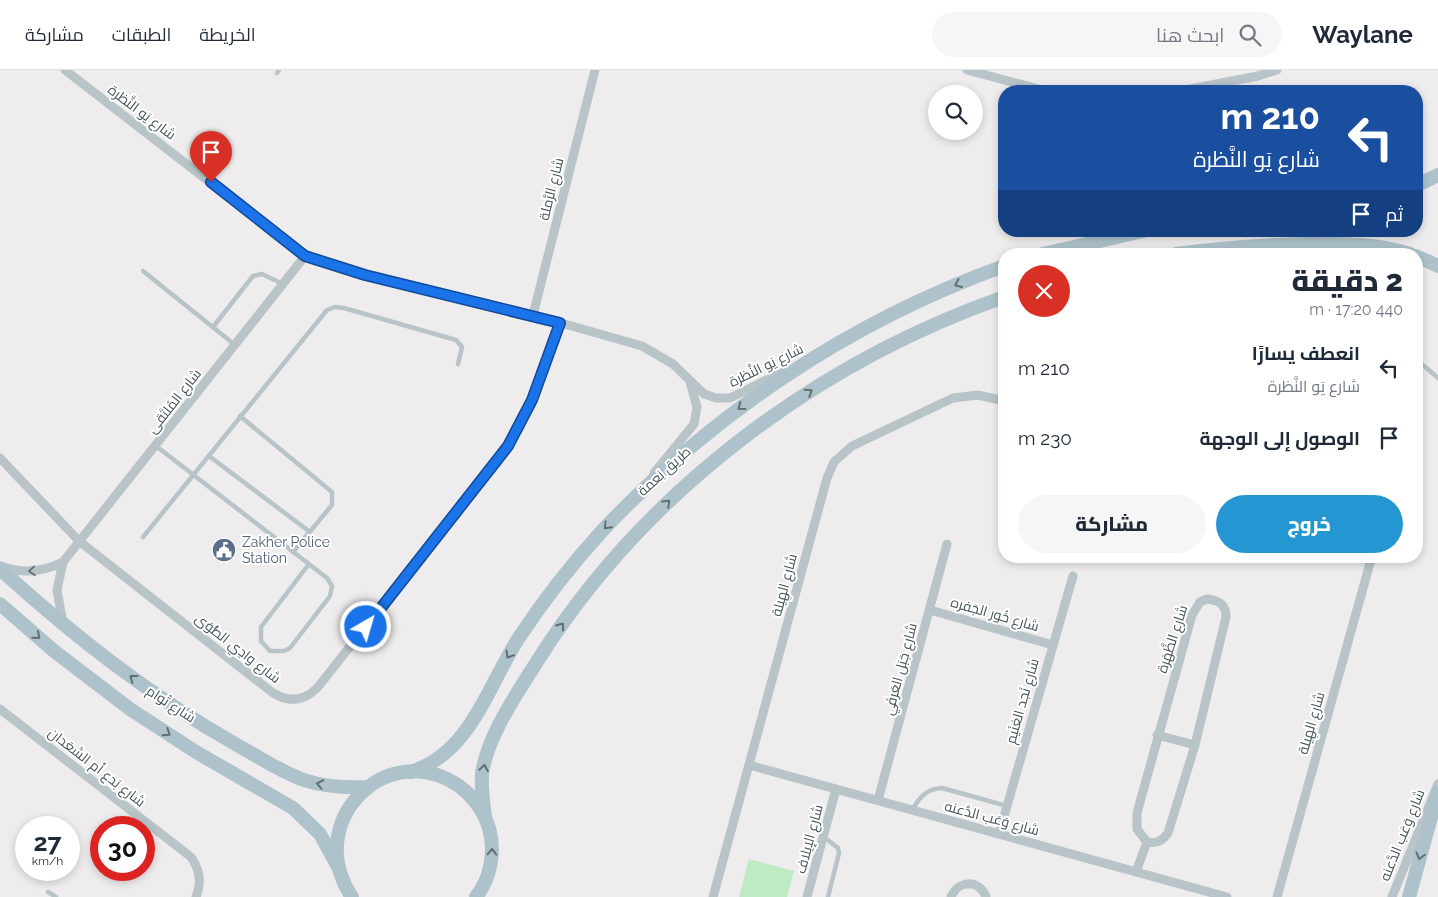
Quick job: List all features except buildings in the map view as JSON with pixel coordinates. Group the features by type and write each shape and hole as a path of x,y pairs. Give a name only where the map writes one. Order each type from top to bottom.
{"main road":[{"path":"1423,182 1438,175"},
{"path":"1069,248 1117,237"},
{"path":"1227,248 1253,245 1343,243 1391,248"},
{"path":"1423,259 1438,266"},
{"name":"طريق نِعمة","path":"410,772 440,758 461,738 502,666 537,611 577,560 626,506 680,456 737,410 828,349 934,294 998,268"},
{"name":"طريق نِعمة","path":"484,816 482,786 484,761 510,706 543,652 580,601 648,522 730,449 819,385 918,332 998,299"},
{"name":"شارع تُوام","path":"0,568 65,628 145,687 193,718 289,774 320,784 368,787"},
{"name":"شارع تُوام","path":"0,604 54,651 130,709 196,752 294,808 320,834 338,867"},
{"path":"348,894 338,867 336,844 341,822 352,802 368,787 388,776 410,772 433,774 454,783 472,797 484,816 490,832 492,849 489,872 478,895"},
{"path":"1409,897 1438,792"}],"street":[{"name":"شارع يَو النَّظرة","path":"65,70 305,256 365,275 532,315 642,346 673,364 704,394 716,398 730,398 828,349"},
{"name":"شارع الرَّملة","path":"532,315 596,70"},
{"path":"967,70 1001,75 1029,85"},
{"path":"1211,85 1258,76 1277,70"},
{"name":"شارع المُلتَقى","path":"65,628 59,609 57,590 63,562 305,256"},
{"name":"شارع وادِي الطُّوَى","path":"0,458 79,541 273,693 289,700 305,698 318,687 508,446 528,408 560,323"},
{"name":"شارع يَو النَّظرة","path":"626,506 694,424 697,407 690,382"},
{"name":"شارع الهِيلة","path":"713,897 827,478 834,462 852,446 953,398 978,395 998,400"},
{"name":"شارع جَبَل العَرفَي","path":"878,800 947,544"},
{"path":"0,568 33,571 63,562"},
{"name":"شارع الهِيلة","path":"1277,897 1370,563"},
{"name":"شارع نَجد الغنَيم","path":"998,834 1073,576"},
{"name":"شارع الظَّهَرة","path":"1207,599 1215,600 1222,604 1226,610 1226,617 1195,745 1168,832 1164,839 1158,842 1147,842 1137,829 1135,822 1194,607 1207,599"},
{"name":"شارع خُور الجَفره","path":"930,610 1053,645"},
{"name":"شارع بَدع أم السَّعَدان","path":"0,709 190,857 199,874 199,889 196,897"},
{"path":"1158,735 1195,745"},
{"name":"شارع وَعَب الدَّعنه","path":"750,765 1227,897"},
{"name":"شارع وَعَب الدَّعنه","path":"1392,897 1438,784"},
{"name":"شارع الإيلاف","path":"808,897 836,789"},
{"path":"1136,872 1147,842"},
{"path":"951,897 960,885 970,883 979,887 986,897"}],"lane":[{"path":"143,271 235,345"},
{"path":"213,327 253,276 262,274 283,284"},
{"path":"144,538 321,316 331,308 344,308 456,340 462,347 458,364"},
{"path":"1423,364 1438,378"},
{"path":"240,416 332,492 332,505 293,552"},
{"path":"156,446 309,564 330,582 330,596 290,648 284,652 270,651 260,641 261,627 309,564"},
{"path":"209,456 310,532"},
{"path":"912,810 925,792 942,788 1006,806"},
{"path":"824,837 838,848 839,853 828,897"},
{"path":"48,892 56,897"}],"green space":[{"path":"749,859 794,871 787,897 739,897"}],"place":[{"name":"Zakher Police Station","path":"224,550"}],"route":[{"path":"211,182 305,256 365,275 560,323 532,400 508,446 366,627"}]}
